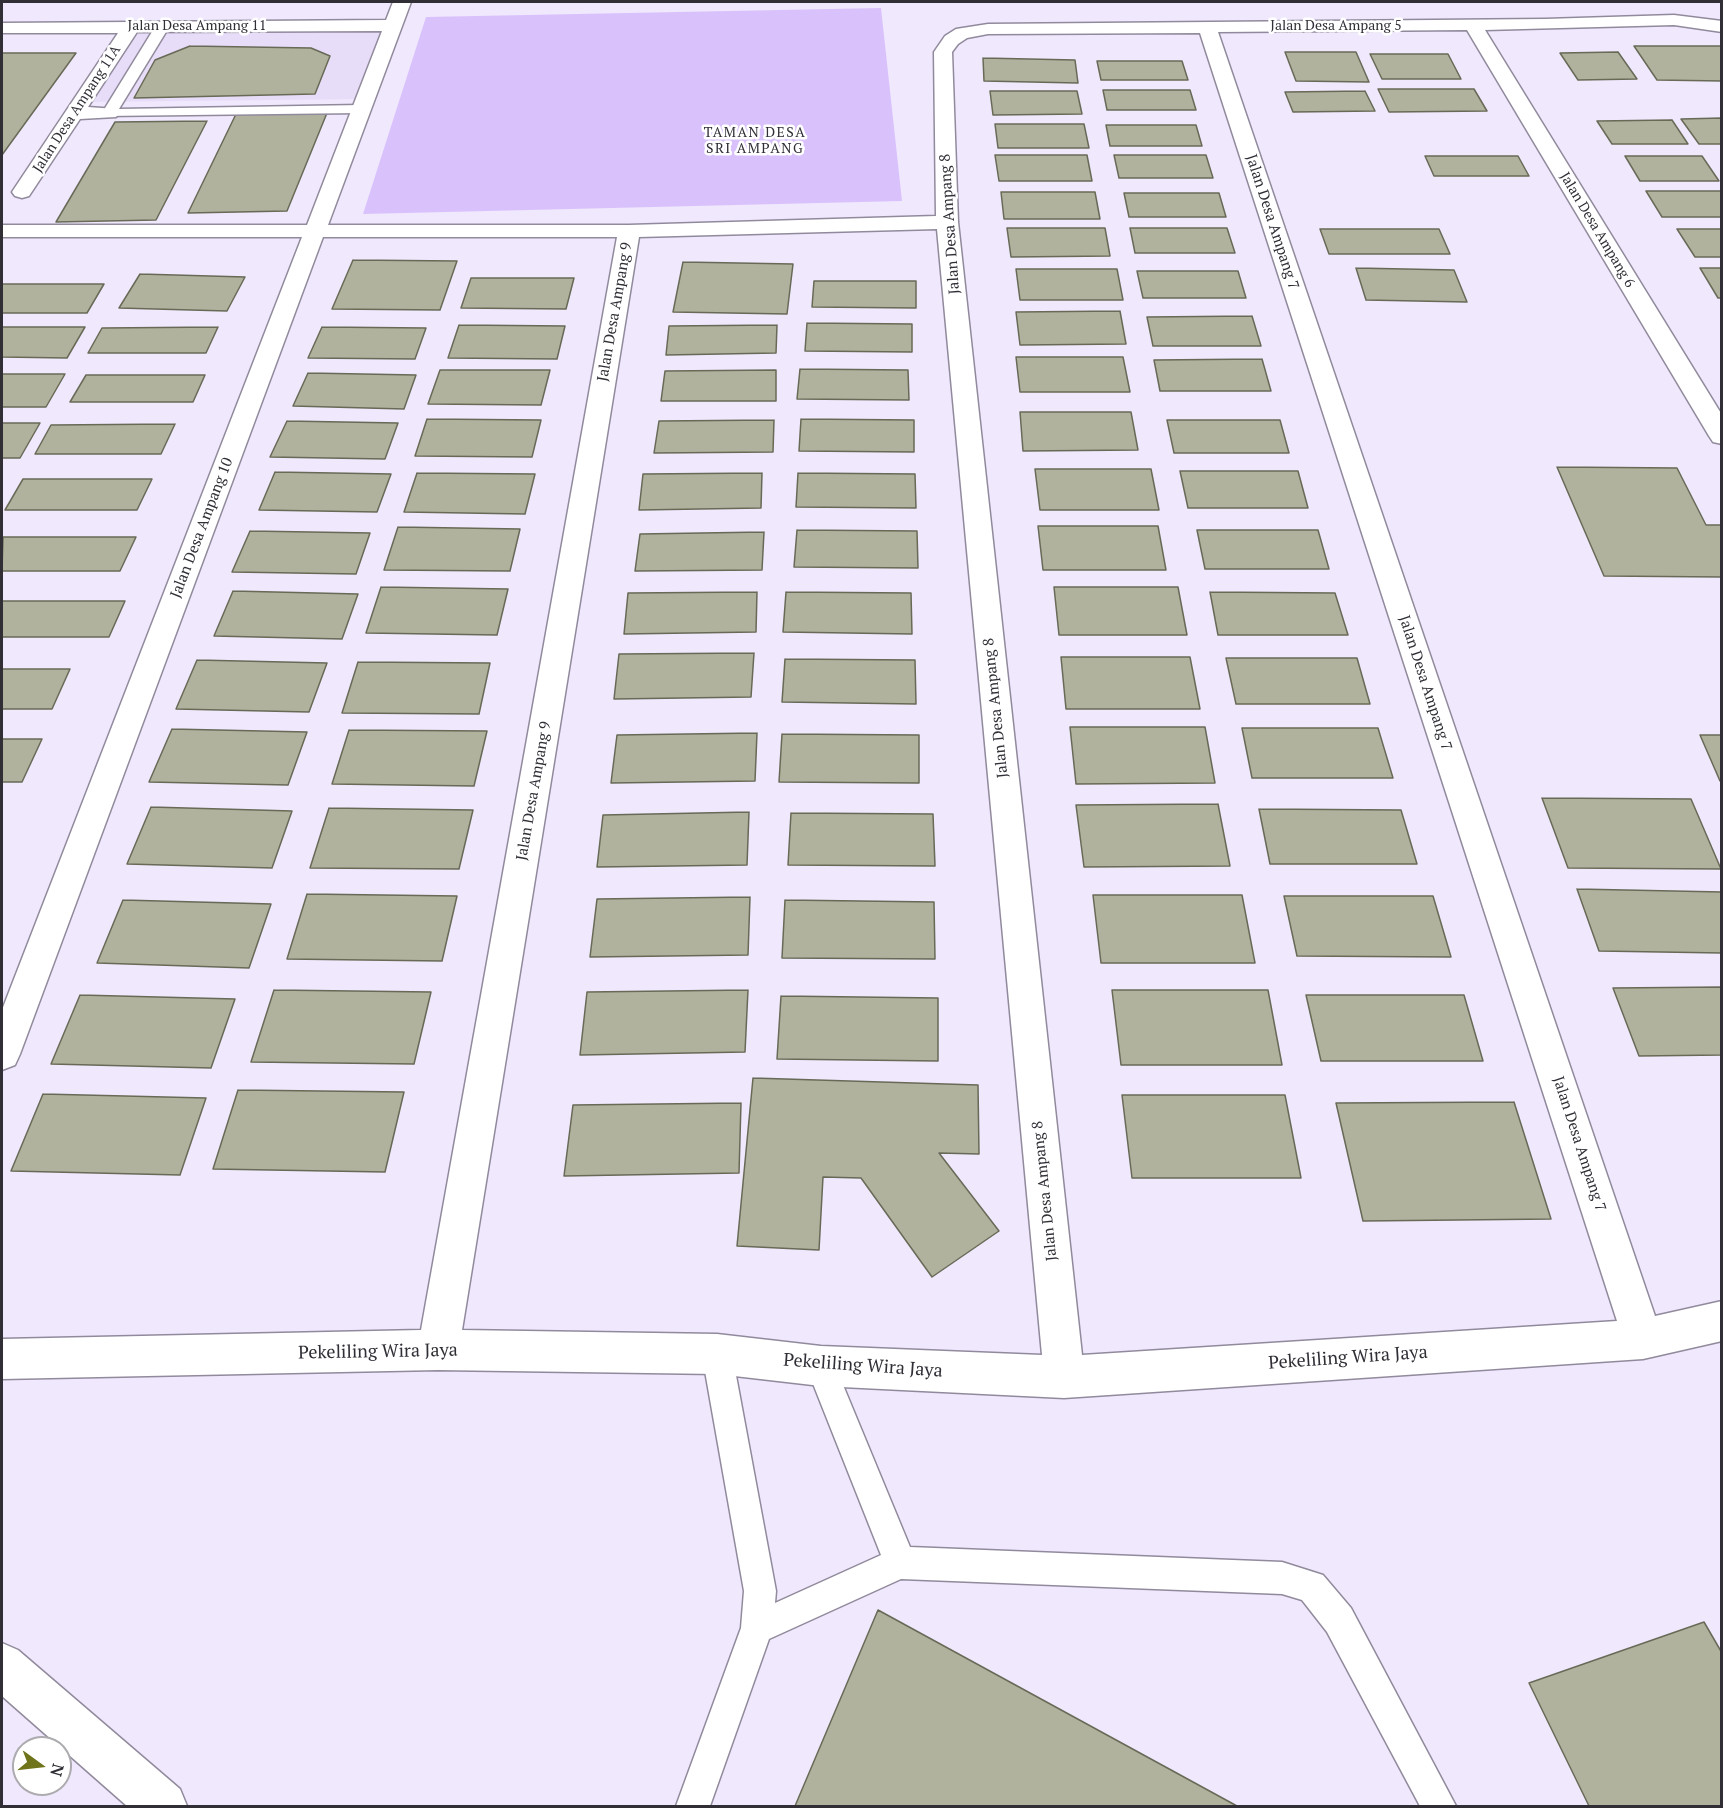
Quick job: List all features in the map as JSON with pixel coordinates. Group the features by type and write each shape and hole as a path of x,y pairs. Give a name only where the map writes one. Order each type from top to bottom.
{"street":[{"name":"Jalan Desa Ampang 11","path":"2,28 162,27 397,13"},
{"name":"Jalan Desa Ampang 10","path":"2,1054 397,13"},
{"name":"Jalan Desa Ampang 5","path":"951,40 962,33 988,29 1473,25 1540,17 1674,21 1722,27"},
{"name":"Jalan Desa Ampang 6","path":"1473,25 1722,436"},
{"name":"Jalan Desa Ampang 7","path":"1207,26 1643,1339"},
{"name":"Jalan Desa Ampang 11A","path":"22,192 131,27"},
{"name":"Jalan Desa Ampang 8","path":"951,40 943,52 947,222 1064,1377"},
{"path":"75,113 109,113"},
{"path":"2,231 629,231 947,222"},
{"name":"Jalan Desa Ampang 9","path":"438,1350 629,231"},
{"name":"Pekeliling Wira Jaya","path":"2,1359 438,1350 717,1354 821,1366 1064,1377 1643,1339 1722,1321"},
{"path":"2,1666 163,1806"}],"lane":[{"path":"109,113 162,27"},
{"path":"109,113 361,109"},
{"path":"693,1806 757,1628 760,1591 717,1354"},
{"path":"821,1366 900,1563"},
{"path":"757,1628 900,1563 1282,1578 1312,1586 1339,1620 1439,1806"}],"shaded area":[{"path":"881,8 902,201 363,214 426,17"},
{"path":"396,24 366,99 87,102 135,26"}],"building":[{"path":"190,46 311,48 330,56 315,94 134,98 155,60"},
{"path":"1634,46 1722,46 1722,81 1657,80"},
{"path":"1285,52 1356,52 1369,82 1296,81"},
{"path":"1618,52 1637,79 1578,80 1560,53"},
{"path":"2,53 76,53 2,155"},
{"path":"1370,54 1448,54 1461,79 1382,79"},
{"path":"983,58 1075,60 1078,83 984,81"},
{"path":"1097,61 1182,61 1188,80 1101,80"},
{"path":"1378,89 1474,89 1487,111 1389,112"},
{"path":"1103,90 1190,90 1196,110 1107,110"},
{"path":"990,91 1077,91 1082,114 993,115"},
{"path":"1365,91 1375,111 1293,112 1285,92"},
{"path":"327,113 287,211 188,213 236,114"},
{"path":"1722,118 1722,144 1699,144 1681,119"},
{"path":"1672,120 1688,144 1612,144 1597,121"},
{"path":"207,121 156,220 56,222 115,122"},
{"path":"995,124 1084,124 1089,148 998,148"},
{"path":"1106,125 1196,125 1202,146 1110,146"},
{"path":"995,155 1087,155 1092,181 999,181"},
{"path":"1114,155 1206,155 1213,178 1119,178"},
{"path":"1425,156 1518,156 1529,176 1434,176"},
{"path":"1625,156 1702,156 1719,181 1640,181"},
{"path":"1646,191 1722,191 1722,217 1662,217"},
{"path":"1001,192 1095,192 1100,219 1004,219"},
{"path":"1124,193 1219,193 1226,217 1129,217"},
{"path":"1007,228 1105,228 1110,256 1011,257"},
{"path":"1130,228 1227,228 1235,253 1135,253"},
{"path":"1320,229 1439,229 1450,254 1329,254"},
{"path":"1677,229 1722,229 1722,257 1695,257"},
{"path":"353,260 457,261 440,310 332,309"},
{"path":"683,262 793,264 787,314 673,312"},
{"path":"1356,268 1454,270 1467,302 1366,300"},
{"path":"1700,268 1722,268 1722,298 1718,298"},
{"path":"1016,269 1117,269 1123,300 1020,300"},
{"path":"1137,271 1238,271 1246,298 1143,298"},
{"path":"140,274 245,277 227,311 119,308"},
{"path":"471,278 574,278 566,309 461,308"},
{"path":"814,281 916,281 916,308 812,307"},
{"path":"2,284 104,284 87,313 2,313"},
{"path":"1120,311 1126,344 1020,345 1016,312"},
{"path":"1252,316 1261,346 1153,346 1147,317"},
{"path":"807,323 912,324 912,352 805,351"},
{"path":"459,325 565,326 557,359 448,358"},
{"path":"777,325 776,353 666,355 669,326"},
{"path":"2,327 85,327 67,358 2,357"},
{"path":"218,327 206,353 88,353 102,328"},
{"path":"322,327 426,328 415,359 308,358"},
{"path":"1016,357 1123,357 1130,392 1020,392"},
{"path":"1262,359 1271,391 1160,391 1154,360"},
{"path":"800,369 908,370 909,400 797,399"},
{"path":"440,370 550,370 541,405 428,404"},
{"path":"776,370 776,401 661,401 665,371"},
{"path":"308,373 416,375 404,409 293,406"},
{"path":"2,374 65,374 46,407 2,407"},
{"path":"86,375 205,375 193,402 70,402"},
{"path":"1020,412 1131,412 1138,450 1023,451"},
{"path":"427,419 541,420 532,457 415,456"},
{"path":"801,419 914,420 914,452 799,451"},
{"path":"774,420 773,452 654,453 659,421"},
{"path":"1167,420 1280,420 1289,453 1174,453"},
{"path":"287,421 398,423 385,459 270,457"},
{"path":"2,423 40,423 20,458 2,458"},
{"path":"175,424 161,454 35,454 51,425"},
{"path":"1557,467 1677,468 1706,525 1722,525 1722,577 1604,576"},
{"path":"1035,469 1151,469 1159,510 1040,510"},
{"path":"1180,471 1298,471 1308,508 1188,508"},
{"path":"275,472 391,474 377,512 259,510"},
{"path":"417,473 535,474 525,514 404,512"},
{"path":"762,473 761,508 639,510 643,474"},
{"path":"798,473 915,474 916,508 796,507"},
{"path":"23,479 152,479 137,510 5,510"},
{"path":"1038,526 1158,526 1166,570 1043,570"},
{"path":"398,527 520,529 510,571 384,570"},
{"path":"797,530 917,531 918,568 794,567"},
{"path":"1197,530 1318,530 1329,569 1205,569"},
{"path":"250,531 370,533 356,574 232,572"},
{"path":"764,532 762,570 635,571 640,534"},
{"path":"3,537 136,537 120,571 2,571"},
{"path":"381,587 508,589 497,635 366,633"},
{"path":"1054,587 1178,587 1187,635 1059,635"},
{"path":"233,591 358,594 342,639 214,636"},
{"path":"757,592 756,632 624,634 628,593"},
{"path":"786,592 911,593 912,634 783,632"},
{"path":"1210,592 1335,593 1348,635 1218,635"},
{"path":"2,601 125,601 109,637 2,637"},
{"path":"754,653 751,697 614,699 619,654"},
{"path":"1061,657 1190,657 1200,709 1066,709"},
{"path":"1226,658 1357,658 1370,704 1236,704"},
{"path":"785,659 915,660 916,704 782,702"},
{"path":"197,660 327,663 309,712 176,709"},
{"path":"358,662 490,663 479,714 342,713"},
{"path":"2,669 70,669 52,709 2,709"},
{"path":"1070,727 1205,727 1215,783 1076,784"},
{"path":"1242,728 1378,728 1393,778 1252,778"},
{"path":"172,729 307,732 288,785 149,782"},
{"path":"349,730 487,731 474,786 332,784"},
{"path":"757,733 755,781 611,783 617,735"},
{"path":"782,734 919,735 919,783 779,782"},
{"path":"1700,735 1722,735 1722,781 1720,781"},
{"path":"2,739 42,739 22,782 2,782"},
{"path":"1542,798 1691,799 1721,869 1568,868"},
{"path":"1218,804 1230,866 1084,867 1076,805"},
{"path":"151,807 292,811 272,868 127,864"},
{"path":"329,808 473,810 459,869 310,868"},
{"path":"1259,809 1401,810 1417,864 1270,864"},
{"path":"749,812 747,865 597,867 603,815"},
{"path":"791,813 933,814 935,866 788,865"},
{"path":"1577,889 1722,892 1722,953 1599,951"},
{"path":"307,894 457,896 442,961 287,959"},
{"path":"1093,895 1242,895 1255,963 1101,963"},
{"path":"1284,896 1433,896 1451,957 1297,956"},
{"path":"750,897 748,955 590,957 597,899"},
{"path":"123,900 271,904 249,968 97,963"},
{"path":"785,900 934,902 935,959 782,958"},
{"path":"1722,987 1722,1055 1639,1056 1613,988"},
{"path":"274,990 431,992 414,1064 251,1062"},
{"path":"748,990 745,1052 580,1055 587,992"},
{"path":"1112,990 1268,990 1282,1065 1121,1065"},
{"path":"80,995 235,999 211,1068 51,1064"},
{"path":"1306,995 1464,995 1483,1061 1321,1061"},
{"path":"781,996 938,998 938,1061 777,1059"},
{"path":"753,1078 978,1085 979,1154 939,1153 999,1231 932,1277 861,1178 823,1177 819,1250 737,1246"},
{"path":"238,1090 404,1092 385,1172 213,1169"},
{"path":"43,1094 206,1098 180,1175 11,1171"},
{"path":"1122,1095 1285,1095 1301,1178 1132,1178"},
{"path":"1514,1102 1551,1219 1363,1221 1336,1103"},
{"path":"741,1103 739,1173 564,1176 573,1105"},
{"path":"878,1610 1237,1806 795,1806"},
{"path":"1704,1622 1722,1653 1722,1806 1589,1806 1529,1683"}],"district":[{"name":"TAMAN DESA SRI AMPANG","path":"755,142"}]}
